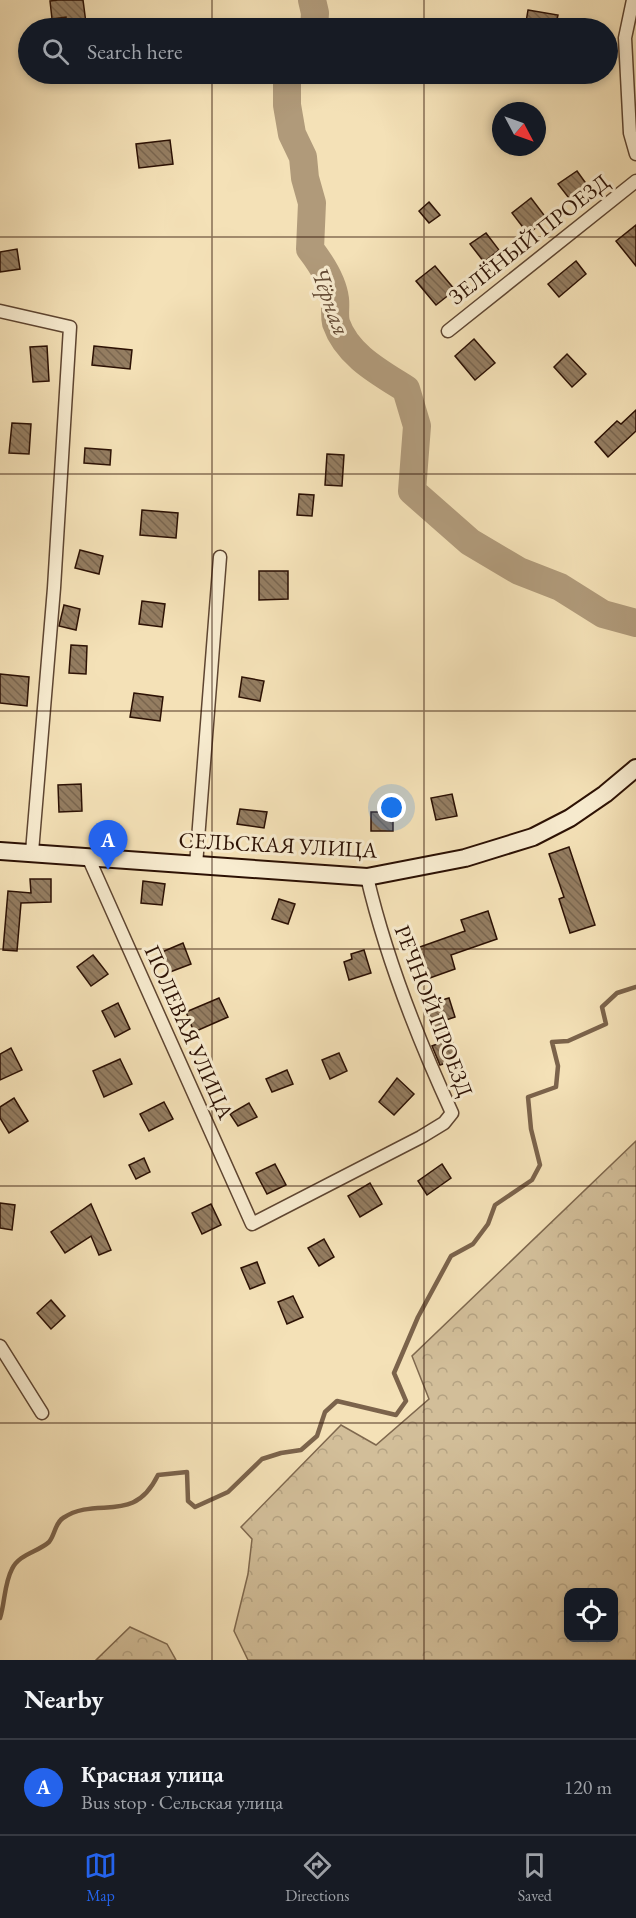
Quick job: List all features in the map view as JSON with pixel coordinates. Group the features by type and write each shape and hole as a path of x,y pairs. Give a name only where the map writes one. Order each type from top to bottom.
{"main road":[{"name":"СЕЛЬСКАЯ УЛИЦА","path":"0,851 367,877 465,858 533,837 570,818 605,794 636,768"}],"street":[{"path":"633,0 626,38 636,154"},
{"name":"ЗЕЛЁНЫЙ ПРОЕЗД","path":"448,330 636,181"},
{"path":"0,311 70,327 54,588 32,852"},
{"path":"196,865 220,557"},
{"name":"ПОЛЕВАЯ УЛИЦА","path":"88,857 252,1224"},
{"name":"РЕЧНОЙ ПРОЕЗД","path":"252,1224 421,1137 444,1123 452,1113 422,1049 377,921 367,877"},
{"path":"0,1346 42,1413"}],"green space":[{"path":"636,1141 636,1660 248,1660 234,1631 248,1574 252,1539 241,1527 341,1425 376,1445 429,1399 412,1356"},
{"path":"130,1627 167,1644 176,1660 96,1660"}],"building":[{"path":"83,0 85,18 52,18 50,1"},
{"path":"528,10 558,15 557,18 527,18"},
{"path":"170,140 173,164 139,168 136,144"},
{"path":"577,171 590,189 572,202 558,184"},
{"path":"531,198 547,219 528,234 512,213"},
{"path":"429,202 440,215 429,223 419,211"},
{"path":"636,225 636,266 616,241"},
{"path":"486,233 499,250 484,262 470,244"},
{"path":"17,249 20,269 0,272 0,252"},
{"path":"576,261 586,274 559,297 548,284"},
{"path":"435,266 455,290 436,305 416,281"},
{"path":"474,339 495,363 475,380 455,356"},
{"path":"47,346 49,381 33,382 30,347"},
{"path":"94,346 132,350 130,369 92,365"},
{"path":"567,354 586,374 572,387 554,367"},
{"path":"636,410 636,431 608,457 595,442 617,421 621,424"},
{"path":"12,423 31,424 29,454 9,453"},
{"path":"85,448 111,450 110,465 84,463"},
{"path":"327,454 344,455 342,486 325,485"},
{"path":"299,494 314,495 312,516 297,515"},
{"path":"142,510 178,513 176,538 140,535"},
{"path":"80,550 103,556 99,574 75,568"},
{"path":"259,571 288,571 288,599 259,600"},
{"path":"142,601 165,604 162,627 139,624"},
{"path":"64,605 80,609 76,630 59,626"},
{"path":"71,645 87,646 86,674 69,673"},
{"path":"0,674 29,677 27,706 0,703"},
{"path":"242,677 264,681 260,701 239,697"},
{"path":"134,693 163,697 160,721 130,717"},
{"path":"81,784 82,811 59,812 58,785"},
{"path":"452,794 457,816 436,820 431,798"},
{"path":"240,809 267,812 264,828 237,824"},
{"path":"371,812 393,812 393,831 371,831"},
{"path":"569,847 595,925 570,933 559,899 564,897 549,854"},
{"path":"30,879 51,879 51,902 21,903 17,951 3,950 8,891 31,893"},
{"path":"143,881 165,884 162,905 141,903"},
{"path":"279,899 295,904 288,924 272,919"},
{"path":"488,911 497,939 451,955 455,969 427,979 417,948 465,931 461,920"},
{"path":"183,943 191,964 170,972 162,952"},
{"path":"364,950 371,973 349,980 344,962 352,959 351,954"},
{"path":"93,955 108,974 91,986 77,967"},
{"path":"219,998 228,1017 194,1032 186,1012"},
{"path":"449,998 455,1017 446,1020 458,1059 440,1065 432,1046 437,1044 424,1005"},
{"path":"118,1003 130,1029 115,1037 102,1011"},
{"path":"11,1048 22,1070 0,1080 0,1054"},
{"path":"339,1053 347,1071 330,1079 322,1060"},
{"path":"120,1059 132,1084 104,1097 93,1071"},
{"path":"287,1070 293,1084 272,1092 266,1079"},
{"path":"397,1078 414,1094 394,1115 379,1102"},
{"path":"14,1098 28,1121 9,1133 0,1118 0,1107"},
{"path":"164,1102 173,1119 149,1131 140,1114"},
{"path":"249,1103 257,1117 238,1126 230,1114"},
{"path":"144,1158 150,1172 136,1179 129,1165"},
{"path":"275,1164 286,1185 267,1194 256,1173"},
{"path":"442,1164 451,1178 427,1195 418,1181"},
{"path":"370,1183 382,1204 360,1217 348,1196"},
{"path":"0,1203 15,1205 12,1230 0,1228"},
{"path":"91,1204 111,1250 99,1255 91,1236 65,1253 51,1232"},
{"path":"211,1204 221,1225 202,1234 192,1213"},
{"path":"324,1239 334,1257 319,1266 308,1248"},
{"path":"257,1262 265,1283 250,1289 241,1268"},
{"path":"293,1296 303,1317 287,1324 278,1302"},
{"path":"51,1300 65,1316 51,1329 37,1313"}],"waterway":[{"name":"Чёрная","path":"312,0 315,18"},
{"name":"Чёрная","path":"287,84 287,105 292,134 303,157 305,178 312,203 310,249 332,286 336,323 341,334 365,362 406,389 417,426 412,491 470,542 519,571 560,587 603,614 636,623"},
{"path":"0,1618 7,1581 15,1564 49,1542 63,1518 89,1509 126,1505 138,1500 148,1491 158,1475 187,1472 188,1501 195,1507 228,1492 262,1459 301,1450 317,1436 325,1412 337,1401 396,1415 406,1401 394,1373 418,1317 451,1256 473,1244 488,1224 495,1205 532,1180 540,1165 531,1129 528,1097 556,1087 558,1066 552,1042 568,1041 606,1024 602,1007 617,993 636,987"}],"place":[{"name":"Красная улица","path":"108,870"}]}
